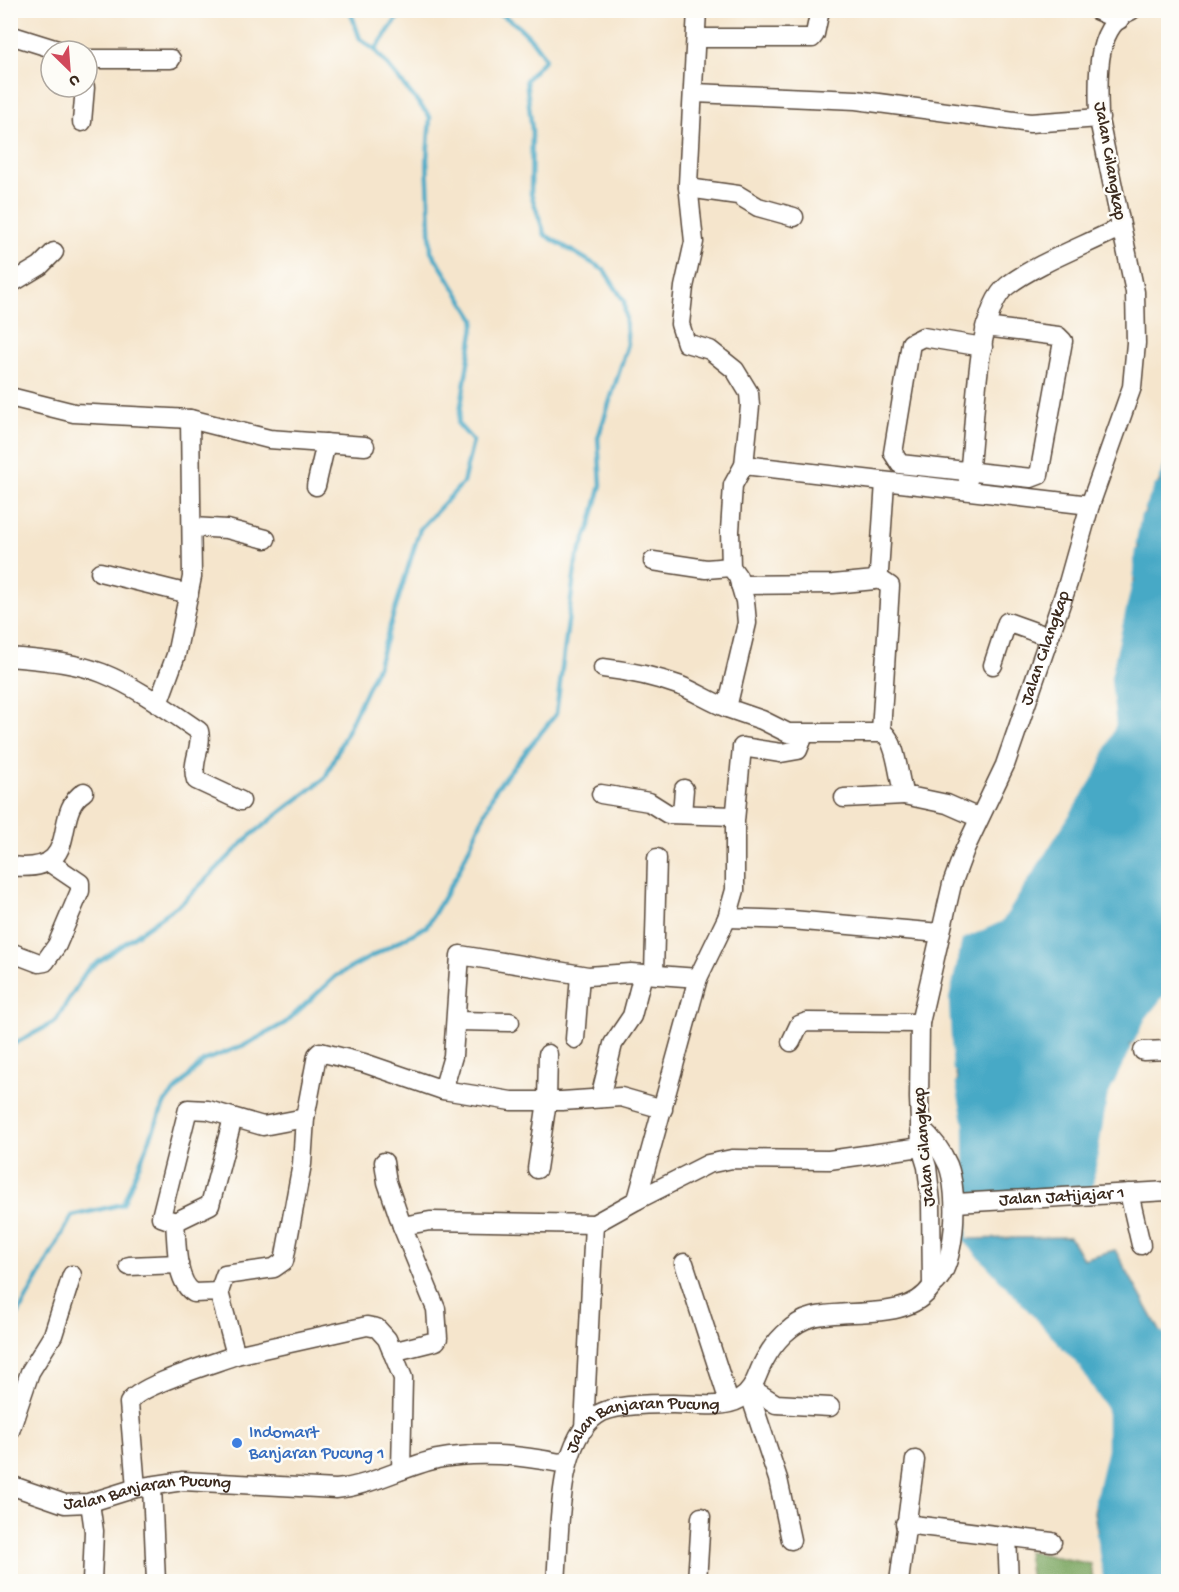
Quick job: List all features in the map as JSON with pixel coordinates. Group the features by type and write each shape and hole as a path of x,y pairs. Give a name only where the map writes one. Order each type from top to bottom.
{"street":[{"path":"697,10 688,188 694,242 684,287 680,324 686,343 710,350 735,370 749,393 750,419 744,465 731,493 731,567 746,601 747,623 727,708"},
{"path":"696,38 812,38 820,10"},
{"path":"1096,10 1126,15"},
{"name":"Jalan Cilangkap","path":"930,1289 931,1202 927,1167 921,1147 918,1044 920,1023 940,933 952,884 979,818 1005,765 1050,637 1090,505 1132,387 1136,343 1135,292 1120,232 1097,93 1105,39 1126,15"},
{"path":"10,35 39,44"},
{"path":"99,59 171,59"},
{"path":"694,93 856,100 1030,123 1100,118"},
{"path":"82,122 84,99"},
{"path":"688,188 738,195 758,207 794,217"},
{"path":"966,491 985,327 994,301 1008,285 1113,231 1120,232"},
{"path":"10,284 40,266 54,252"},
{"path":"983,347 922,338 911,343 893,453 903,465 1031,478 1040,475 1064,345 1058,336 985,327"},
{"path":"10,398 74,413 190,419 269,439 365,446"},
{"path":"158,704 176,655 189,594 194,555 190,419"},
{"path":"316,486 326,443"},
{"path":"744,465 1090,505"},
{"path":"878,578 885,482"},
{"path":"192,527 227,530 266,538"},
{"path":"653,561 705,569 731,567"},
{"path":"100,573 189,594"},
{"path":"740,585 871,583 878,578"},
{"path":"878,578 890,586 880,732"},
{"path":"993,665 1007,622 1050,637"},
{"path":"10,657 52,661 100,673 129,686 158,704 198,731 200,740 194,774 196,780 241,801"},
{"path":"603,668 625,670 682,687 699,697 762,720 788,733 804,735 880,732 890,738 904,795"},
{"path":"637,1200 698,978 727,918 735,890 735,816 742,747 790,754 798,750 804,735"},
{"path":"682,814 684,789"},
{"path":"10,866 37,867 49,862 60,850 76,797 84,792"},
{"path":"601,794 649,801 668,814 735,816"},
{"path":"844,798 904,795 947,804 979,818"},
{"path":"600,1098 613,1044 632,1016 648,974 657,858"},
{"path":"10,952 39,963 45,962 57,945 80,891 80,883 49,862"},
{"path":"727,918 792,920 940,933"},
{"path":"443,1090 453,1056 460,956 580,975 648,974 698,978"},
{"path":"575,1039 580,975"},
{"path":"456,1021 510,1022"},
{"path":"791,1042 800,1025 807,1022 920,1023"},
{"path":"1143,1051 1168,1050"},
{"path":"236,1355 219,1292 225,1275 274,1268 284,1261 302,1164 305,1118 317,1055 320,1052 364,1063 443,1090 511,1101 621,1097 663,1108"},
{"path":"537,1169 547,1101 549,1054"},
{"path":"233,1118 210,1205 175,1222 160,1217 187,1111 191,1108 201,1108 263,1126 305,1118"},
{"path":"920,1127 948,1164 964,1203 943,1274 930,1289"},
{"path":"402,1226 430,1221 594,1224 708,1164 732,1159 829,1160 921,1147"},
{"path":"384,1162 387,1182 402,1226 436,1309 438,1338 436,1341 392,1352"},
{"name":"Jalan Jatijajar 1","path":"964,1203 1168,1191"},
{"path":"1129,1193 1141,1245"},
{"path":"175,1222 179,1264 191,1292 219,1292"},
{"path":"584,1429 594,1224"},
{"path":"684,1263 729,1402"},
{"path":"129,1266 179,1264"},
{"path":"10,1431 30,1372 53,1335 72,1275"},
{"name":"Jalan Banjaran Pucung","path":"10,1485 65,1504 90,1503 144,1487 194,1481 336,1489 354,1487 437,1460 484,1453 561,1463 567,1461 575,1437 597,1414 638,1404 739,1400 750,1390 764,1360 791,1327 810,1317 831,1313 887,1310 915,1302 930,1289"},
{"path":"156,1581 144,1487 129,1403 131,1398 148,1388 236,1355 367,1326 380,1330 403,1378 401,1470"},
{"path":"750,1390 776,1404 830,1407"},
{"path":"750,1390 778,1479 791,1540"},
{"path":"556,1581 567,1461"},
{"path":"898,1581 915,1461"},
{"path":"90,1503 94,1531 92,1581"},
{"path":"697,1581 701,1517"},
{"path":"905,1524 1052,1542"},
{"path":"1007,1536 1009,1581"}],"green space":[{"path":"1027,1551 1091,1564 1093,1581 1031,1581"}],"water":[{"path":"1168,462 1168,987 1144,1017 1105,1097 1090,1189 968,1194 966,1124 954,1064 951,1000 964,941 1004,923 1098,774 1118,725 1113,678 1132,598 1141,521"},
{"path":"1070,1237 1083,1259 1115,1250 1168,1345 1168,1581 1106,1581 1094,1512 1109,1450 1108,1409 1081,1365 965,1239"}],"waterway":[{"path":"350,10 360,39 375,50"},
{"path":"10,1046 55,1022 87,970 184,901 250,836 325,778 378,665 420,529 463,483 473,441 458,424 475,320 431,251 427,159 430,117 375,50 403,10"},
{"path":"10,1329 72,1216 123,1204 165,1102 203,1061 247,1044 285,1023 336,976 427,926 458,873 495,790 556,714 576,561 590,526 601,485 598,438 628,344 624,301 604,270 545,235 531,194 532,130 526,80 545,59 522,29 506,17 489,10"},
{"path":"1161,478 1168,462"},
{"path":"1147,508 1157,486"},
{"path":"1138,543 1143,516"},
{"path":"1135,576 1137,551"},
{"path":"955,1069 951,1000 964,941 1004,923 1098,774 1118,725 1113,678 1134,584"},
{"path":"1132,1041 1144,1017 1168,987"},
{"path":"1087,1190 1090,1189 1105,1097 1128,1048"},
{"path":"958,1084 966,1124 967,1197"},
{"path":"966,1206 965,1239 1081,1365 1109,1409 1109,1450 1096,1505"},
{"path":"1162,1334 1168,1345"},
{"path":"1098,1534 1106,1582"}],"place":[{"name":"Indomart Banjaran Pucung 1","path":"237,1443"}]}
